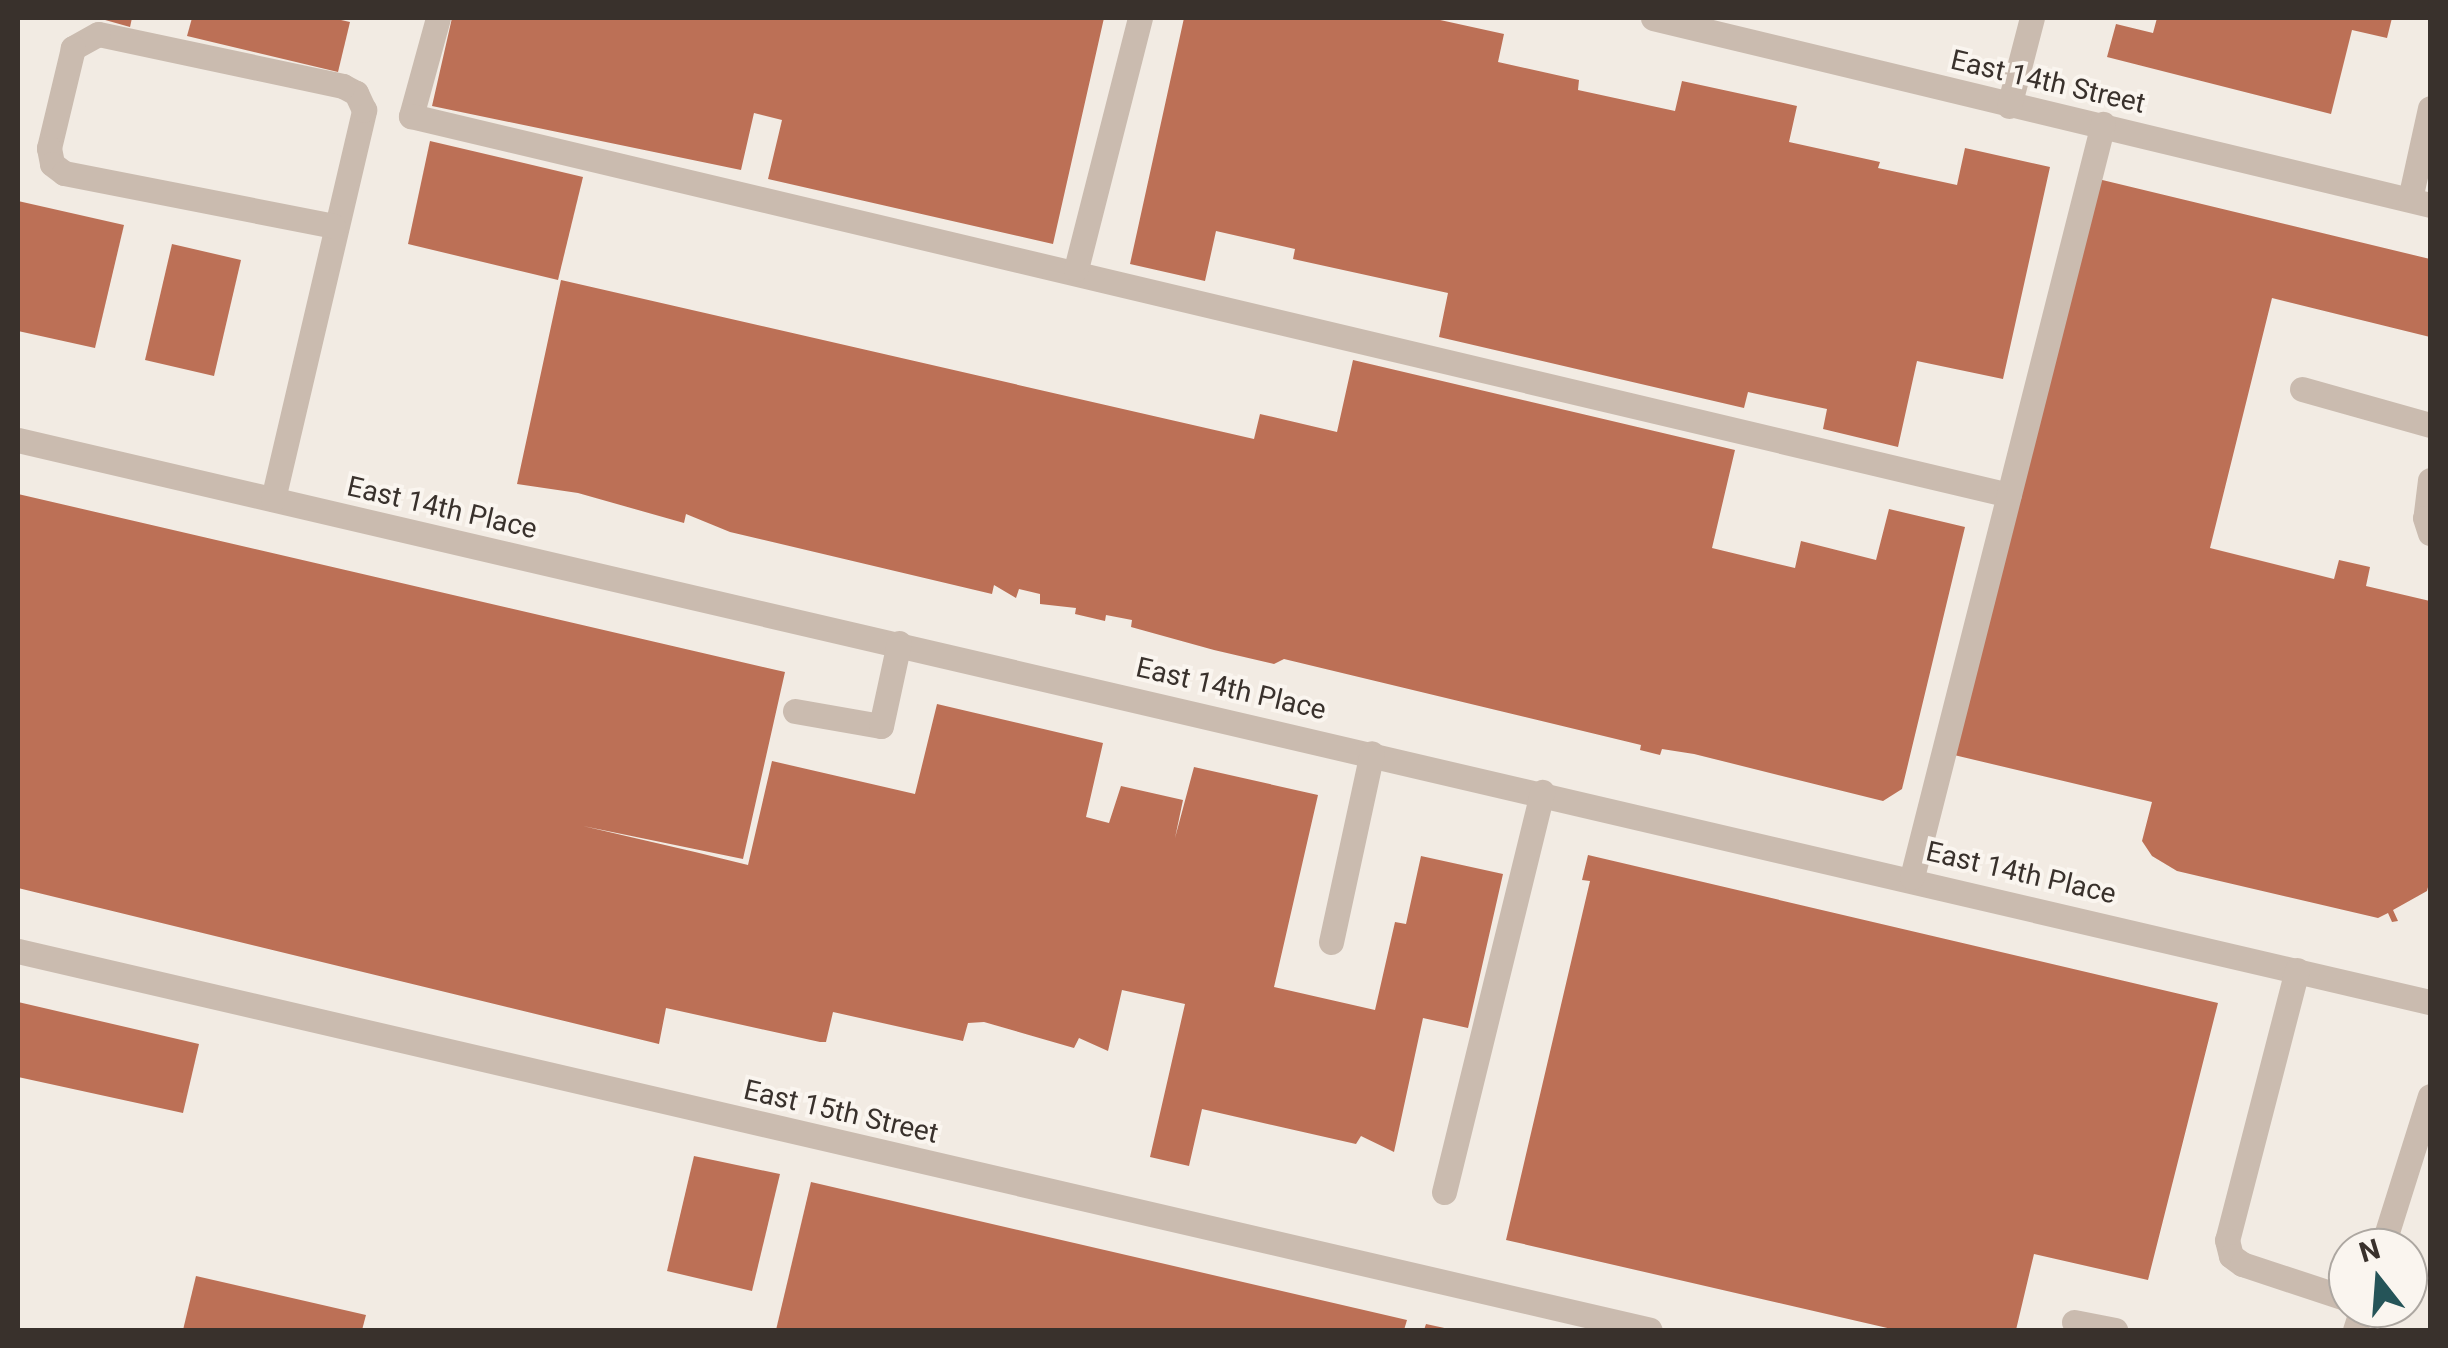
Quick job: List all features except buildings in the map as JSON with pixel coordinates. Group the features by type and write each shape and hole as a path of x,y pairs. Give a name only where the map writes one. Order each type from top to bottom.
{"street":[{"path":"438,18 411,116 1076,269 2010,495"},
{"path":"1076,269 1140,18"},
{"name":"East 14th Street","path":"1652,18 2420,202"},
{"path":"2009,106 2032,18"},
{"path":"273,499 333,226 364,110 356,94 98,34 73,48 48,148 52,164 64,173 333,226"},
{"path":"2420,202 2430,108"},
{"path":"1912,877 2103,124"},
{"path":"2302,389 2430,425"},
{"name":"East 14th Place","path":"18,440 1912,877 2430,1002"},
{"path":"2430,480 2424,518 2430,533"},
{"path":"795,711 880,726 898,644"},
{"path":"1331,942 1372,753"},
{"path":"1444,1192 1542,792"},
{"name":"East 15th Street","path":"18,952 1650,1330"},
{"path":"2298,970 2227,1240 2231,1256 2242,1264 2328,1292"},
{"path":"2388,1228 2430,1096"},
{"path":"2074,1322 2115,1330"}]}
